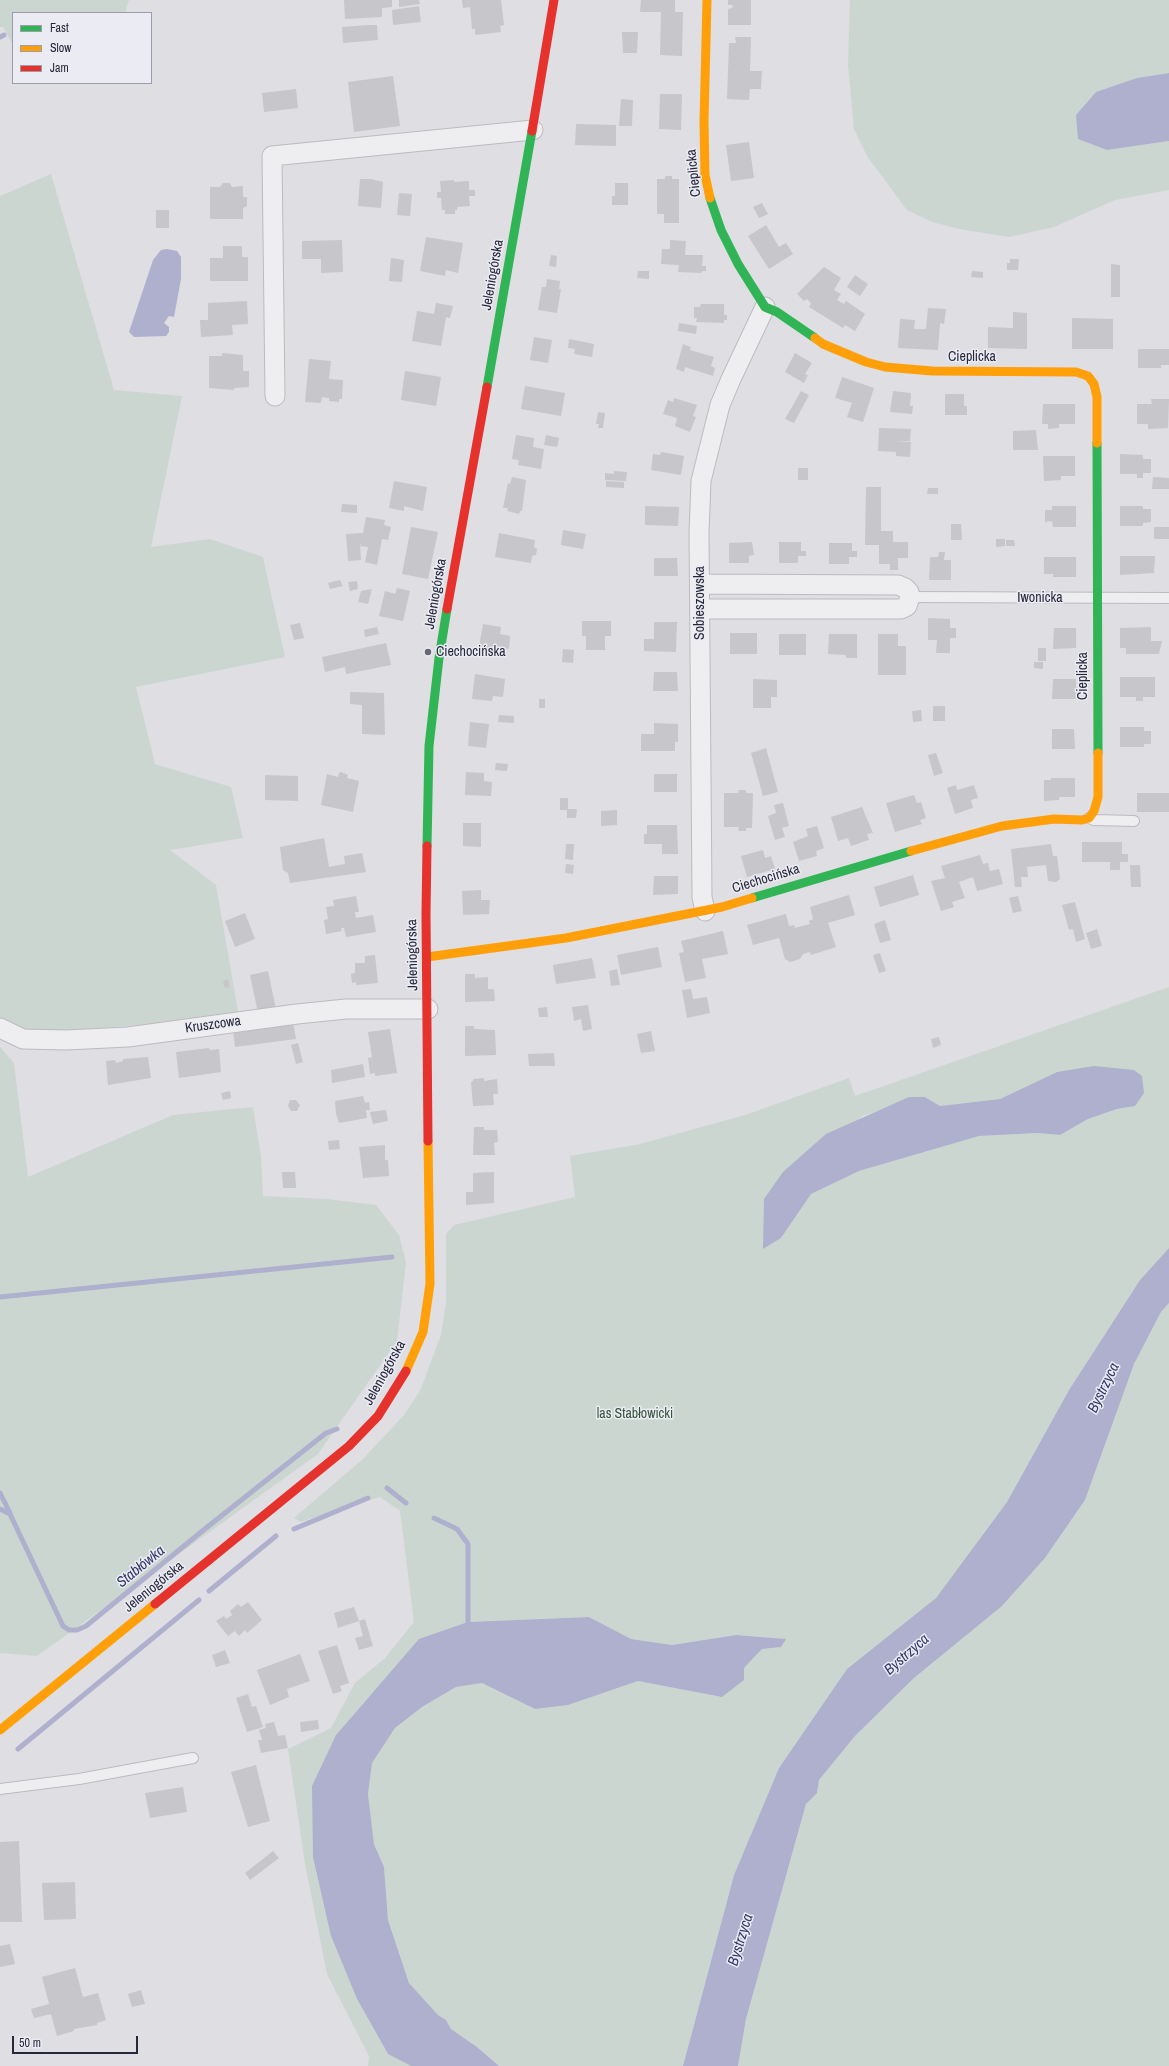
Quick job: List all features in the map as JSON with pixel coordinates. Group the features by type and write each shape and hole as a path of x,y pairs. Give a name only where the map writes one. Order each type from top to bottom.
{"street":[{"name":"Jeleniogórska","path":"0,1730 349,1446 378,1416 390,1400 409,1365 423,1332 430,1284 427,957 429,746 439,658 533,130 554,0"},
{"name":"Cieplicka","path":"707,0 704,122 705,175 710,199 724,236 738,264 765,307 777,312 823,344 866,362 885,367 932,371 1074,371 1088,376 1094,384 1097,397 1098,799 1094,811 1089,818"},
{"path":"275,396 272,156 533,130"},
{"name":"Sobieszowska","path":"704,911 702,897 700,584 701,481 710,442 730,379 765,307"},
{"path":"700,584 898,585 905,588 909,592 910,597 908,606 901,609 701,609"},
{"name":"Ciechocińska","path":"427,957 566,938 704,911 1002,826 1054,819 1082,820 1089,818"},
{"name":"Kruszcowa","path":"0,1028 23,1039 66,1040 128,1037 297,1014 346,1009 428,1009"}],"lane":[{"name":"Iwonicka","path":"910,597 1169,598"},
{"path":"1089,818 1094,820 1134,821"},
{"path":"0,1789 79,1779 193,1758"}],"green space":[{"path":"0,0 129,0 125,12 12,12 12,43 3,27 0,27"},
{"path":"850,0 1169,0 1169,73 1137,78 1107,150 1169,141 1169,190 1115,200 1054,227 1009,237 959,229 932,222 907,210 867,156 854,129 848,65"},
{"path":"51,174 114,390 182,396 151,547 210,539 263,557 285,657 136,687 155,764 231,787 243,838 170,850 216,885 239,1017 27,1034 0,1020 0,196"},
{"name":"las Stabłowicki","path":"1169,987 1169,1248 1140,1280 1069,1390 1007,1502 936,1598 847,1669 779,1768 734,1875 683,2066 499,2066 477,2047 451,2029 446,2020 438,2015 409,1983 388,1920 384,1867 374,1844 368,1794 372,1763 395,1728 422,1707 456,1687 482,1683 535,1709 568,1705 638,1681 722,1697 744,1668 762,1649 781,1647 785,1639 736,1635 672,1645 631,1639 589,1617 468,1622 392,1672 336,1735 331,1936 357,1999 388,2054 411,2066 368,2066 369,2056 327,1974 305,1864 288,1749 331,1728 355,1683 385,1658 414,1622 400,1511 380,1497 300,1522 294,1518 363,1459 404,1415 420,1391 441,1335 446,1303 446,1234 454,1225 575,1197 570,1156 640,1144 745,1115 849,1078 855,1096","holes":["1057,1072 1135,1106 1117,1109 1088,1119 1060,1135 1038,1133 979,1136 859,1171 811,1194 781,1238 763,1249 862,1116 925,1097 940,1106 1000,1099"]},
{"path":"0,1047 14,1063 28,1177 173,1115 253,1107 261,1156 263,1196 327,1199 376,1205 399,1235 406,1262 397,1341 318,1454 37,1656 0,1653"},
{"path":"1169,1303 1169,2066 738,2066 746,2019 806,1804 817,1793 819,1780 855,1736 914,1678 1002,1606 1045,1558 1085,1500 1134,1364 1161,1312"}],"water":[{"path":"1169,73 1169,141 1107,150 1078,139 1076,115 1096,92 1137,78"},
{"path":"167,249 177,251 181,257 181,279 174,317 169,316 164,323 169,327 169,332 166,336 134,337 129,332 153,260 161,250"},
{"path":"1094,1066 1134,1070 1142,1076 1144,1093 1135,1106 1117,1109 1088,1119 1060,1135 1038,1133 979,1136 859,1171 811,1194 781,1238 763,1249 764,1199 783,1172 826,1134 909,1097 925,1097 940,1106 1000,1099 1057,1072"},
{"name":"Bystrzyca","path":"1169,1248 1169,1303 1161,1312 1134,1364 1085,1500 1045,1558 1002,1606 914,1678 855,1736 819,1780 817,1793 806,1804 746,2019 738,2066 683,2066 734,1875 779,1768 847,1669 936,1598 1007,1502 1069,1390 1140,1280"},
{"path":"589,1617 631,1639 672,1645 736,1635 786,1639 781,1647 762,1649 744,1668 744,1680 722,1697 638,1681 568,1705 535,1709 482,1683 456,1687 422,1707 395,1728 372,1763 368,1794 374,1844 384,1867 388,1920 409,1983 438,2015 446,2020 451,2029 477,2047 499,2066 411,2066 388,2054 357,1999 331,1936 313,1857 312,1786 336,1735 419,1639 468,1622"}],"building":[{"path":"344,0 392,0 392,7 382,8 382,17 345,19"},
{"path":"399,0 419,0 420,4 399,7"},
{"path":"462,0 501,0 504,25 500,26 501,32 475,35 475,29 472,29 470,7 463,8"},
{"path":"641,0 675,0 675,12 683,12 682,56 660,55 661,12 640,12"},
{"path":"728,0 751,0 751,25 728,25 728,9 732,8 733,5 728,5"},
{"path":"419,6 421,22 393,25 392,10"},
{"path":"377,25 378,40 343,43 342,27"},
{"path":"622,32 638,32 637,53 623,53"},
{"path":"735,37 751,37 750,71 762,71 761,89 750,89 749,100 727,99 729,43 736,43"},
{"path":"393,76 400,126 354,132 348,82"},
{"path":"296,89 298,108 264,112 262,93"},
{"path":"660,94 682,94 681,130 659,129"},
{"path":"621,99 633,100 632,126 619,126"},
{"path":"576,124 616,125 616,146 575,145"},
{"path":"749,142 754,178 731,181 726,145"},
{"path":"665,176 672,176 672,179 679,179 679,223 664,223 664,214 657,214 657,179 665,179"},
{"path":"360,179 371,179 383,182 381,208 358,206"},
{"path":"454,180 454,182 469,181 469,190 475,190 475,196 469,196 470,206 457,207 455,214 445,214 445,210 442,210 441,198 437,198 437,192 441,192 440,181"},
{"path":"223,183 230,183 232,187 243,186 243,197 247,197 247,206 243,208 243,219 210,219 210,187 220,187"},
{"path":"615,183 628,183 628,205 612,205 612,196 615,196"},
{"path":"399,193 412,194 410,216 397,215"},
{"path":"762,203 768,214 759,218 753,207"},
{"path":"156,210 169,210 169,228 156,228"},
{"path":"766,225 779,247 786,243 793,254 769,269 748,236"},
{"path":"426,237 463,243 458,273 446,270 445,276 420,271"},
{"path":"342,240 343,272 321,273 321,259 302,259 302,241"},
{"path":"670,240 686,241 685,255 703,255 702,266 706,266 706,271 702,271 702,273 678,272 679,265 661,264 662,249 670,249"},
{"path":"223,246 242,246 242,257 248,257 248,281 210,281 210,258 223,258"},
{"path":"551,255 557,256 556,267 549,266"},
{"path":"391,258 404,260 402,282 389,281"},
{"path":"1010,259 1019,259 1018,270 1007,270 1007,263 1010,263"},
{"path":"1111,264 1120,265 1120,297 1111,297"},
{"path":"824,267 841,278 834,290 841,294 837,300 844,304 846,301 865,314 855,331 845,325 843,328 809,307 811,303 807,299 804,301 797,294"},
{"path":"638,271 649,271 649,279 637,278"},
{"path":"972,271 983,272 983,278 971,277"},
{"path":"855,275 868,284 860,296 847,287"},
{"path":"547,279 560,281 559,289 561,289 557,313 538,310 542,287 546,287"},
{"path":"247,301 248,324 232,325 233,335 201,337 200,320 208,320 208,303"},
{"path":"436,303 453,306 450,318 446,317 441,346 412,341 417,311 434,314"},
{"path":"701,304 724,304 724,315 727,315 727,320 724,320 724,323 696,322 697,318 694,318 694,307 700,307"},
{"path":"928,308 946,309 944,324 940,323 938,350 898,348 900,319 915,320 914,329 926,329"},
{"path":"1013,312 1027,313 1027,349 988,348 988,327 1013,328"},
{"path":"1072,318 1113,319 1113,349 1072,349"},
{"path":"679,323 697,326 696,334 678,331"},
{"path":"534,337 552,340 548,363 530,360"},
{"path":"569,339 594,344 592,357 574,354 575,349 568,348"},
{"path":"683,344 691,347 690,350 714,357 711,366 715,368 713,376 685,367 684,372 676,369"},
{"path":"1138,349 1169,349 1169,365 1161,365 1161,368 1138,368"},
{"path":"222,353 243,355 243,371 249,371 249,387 234,388 234,390 209,388 209,356 222,356"},
{"path":"795,353 812,363 805,374 808,375 804,383 785,372"},
{"path":"309,359 331,361 329,379 343,380 342,399 339,399 339,402 329,401 329,398 322,397 321,403 305,402"},
{"path":"405,371 441,377 436,406 401,400"},
{"path":"842,377 874,388 863,422 847,417 852,403 835,398"},
{"path":"525,386 565,393 561,416 521,409"},
{"path":"801,391 809,395 794,423 785,419"},
{"path":"893,391 911,393 910,406 913,406 912,414 890,412"},
{"path":"945,394 964,394 964,406 967,406 967,415 945,415"},
{"path":"674,398 697,405 693,416 696,417 690,432 675,426 677,418 663,414 668,400 673,402"},
{"path":"1151,399 1169,399 1168,428 1148,429 1148,424 1137,424 1137,404 1152,404"},
{"path":"1043,404 1075,404 1075,424 1059,424 1059,428 1048,429 1048,424 1042,424"},
{"path":"598,412 605,413 603,428 598,428 599,424 596,424"},
{"path":"879,428 911,429 910,441 894,441 911,442 910,457 896,456 896,452 878,451"},
{"path":"1036,430 1038,450 1013,450 1013,431"},
{"path":"516,435 534,438 533,447 544,449 541,469 518,465 519,460 512,459"},
{"path":"546,435 559,438 557,447 544,445"},
{"path":"661,452 684,456 681,475 651,470 653,454 660,455"},
{"path":"1120,454 1143,455 1143,459 1151,459 1151,473 1143,473 1143,478 1137,478 1137,474 1120,474"},
{"path":"1043,456 1075,456 1075,476 1061,476 1061,480 1044,481"},
{"path":"798,468 808,468 808,480 798,480"},
{"path":"614,471 627,472 626,481 605,480 605,473 614,474"},
{"path":"512,477 526,480 522,511 520,511 519,514 507,511 508,508 503,508 508,483 510,484"},
{"path":"1153,477 1169,478 1169,489 1152,489"},
{"path":"394,481 427,487 423,511 404,506 404,511 389,508"},
{"path":"606,481 624,482 624,488 606,487"},
{"path":"866,487 881,487 881,531 893,531 893,542 908,542 908,558 898,558 898,570 890,570 890,564 879,564 879,545 865,545"},
{"path":"928,488 938,488 938,494 927,494"},
{"path":"342,504 357,505 357,513 341,512"},
{"path":"645,506 679,507 678,526 645,525"},
{"path":"1052,506 1076,506 1076,527 1053,527 1052,521 1045,522 1045,510 1052,510"},
{"path":"1120,506 1143,506 1143,509 1151,509 1151,522 1143,523 1143,526 1120,526"},
{"path":"366,517 385,520 384,525 391,527 388,540 382,539 377,565 365,562 368,547 360,546 361,560 348,561 346,534 363,533"},
{"path":"951,524 961,524 962,540 951,540"},
{"path":"411,527 438,532 428,579 402,574"},
{"path":"1154,527 1169,527 1169,539 1154,539"},
{"path":"563,530 586,534 583,549 561,545"},
{"path":"499,533 535,540 534,547 537,549 536,555 532,556 531,563 495,557"},
{"path":"996,539 1005,539 1005,546 996,547"},
{"path":"1006,540 1014,540 1015,546 1006,546"},
{"path":"752,542 754,555 749,556 749,563 729,563 729,543"},
{"path":"779,542 801,542 801,551 806,551 806,556 798,556 798,563 779,563"},
{"path":"829,543 852,543 852,551 857,551 857,557 849,557 849,564 829,564"},
{"path":"939,552 945,552 944,560 951,560 951,580 929,580 930,557 938,557"},
{"path":"1120,556 1155,556 1154,573 1120,575"},
{"path":"1044,557 1076,557 1076,577 1053,577 1053,574 1044,574"},
{"path":"654,558 677,558 678,576 654,576"},
{"path":"340,580 343,586 330,589 328,583"},
{"path":"357,581 358,589 350,591 348,582"},
{"path":"397,588 410,591 403,621 379,616 385,591 395,594"},
{"path":"372,589 368,604 358,602 361,591"},
{"path":"928,618 950,619 950,628 956,628 956,638 950,638 950,653 936,653 937,640 928,640"},
{"path":"582,621 611,621 611,636 605,636 605,650 586,650 586,636 582,636"},
{"path":"654,622 677,622 676,652 644,651 644,639 654,639"},
{"path":"300,623 304,638 294,640 290,625"},
{"path":"483,624 501,627 500,634 510,636 509,649 498,648 498,650 494,650 494,654 482,653 483,648 479,647"},
{"path":"377,627 379,634 365,637 364,630"},
{"path":"1151,627 1151,641 1162,641 1159,654 1126,654 1126,648 1120,648 1120,628"},
{"path":"1054,628 1076,628 1076,648 1053,649"},
{"path":"730,633 757,633 757,654 730,654"},
{"path":"779,634 806,634 806,655 779,655"},
{"path":"829,634 857,634 857,658 846,658 846,655 828,654"},
{"path":"878,634 898,634 898,646 906,646 906,675 878,675"},
{"path":"386,643 391,665 346,674 345,667 325,672 322,657"},
{"path":"1038,648 1046,648 1046,661 1038,661"},
{"path":"563,649 574,650 573,663 562,662"},
{"path":"1034,662 1043,662 1043,669 1034,668"},
{"path":"654,672 677,672 678,691 653,691"},
{"path":"475,674 505,679 503,697 493,696 492,701 472,699"},
{"path":"1120,677 1155,677 1155,697 1143,697 1143,701 1136,701 1136,697 1120,697"},
{"path":"753,679 777,680 777,697 771,697 771,708 753,708"},
{"path":"1053,679 1076,679 1076,699 1052,699"},
{"path":"350,692 384,693 385,735 362,734 362,705 350,704"},
{"path":"539,699 545,699 545,708 539,708"},
{"path":"933,706 945,706 945,721 933,721"},
{"path":"921,710 922,721 913,722 912,711"},
{"path":"499,715 514,716 514,723 498,722"},
{"path":"470,722 489,724 486,748 468,746"},
{"path":"654,723 678,724 678,742 675,742 675,751 641,751 641,734 654,734"},
{"path":"1120,727 1144,727 1144,731 1151,731 1151,744 1144,744 1144,747 1120,747"},
{"path":"1052,729 1074,729 1075,749 1052,749"},
{"path":"766,748 778,792 763,796 751,753"},
{"path":"936,753 943,773 934,776 928,755"},
{"path":"496,763 508,764 507,771 495,770"},
{"path":"341,772 348,775 347,778 359,781 353,812 321,805 327,774 338,777 339,773"},
{"path":"466,772 484,773 484,781 492,782 491,796 465,795"},
{"path":"654,774 677,774 677,792 654,792"},
{"path":"265,775 298,776 298,801 265,800"},
{"path":"1051,778 1075,778 1075,797 1059,797 1059,800 1044,801 1044,780 1051,780"},
{"path":"956,785 957,790 974,785 978,798 971,800 973,808 955,814 947,788"},
{"path":"739,790 746,790 746,793 753,793 752,828 746,828 746,831 738,831 739,827 724,827 724,793 738,793"},
{"path":"1137,793 1169,793 1169,812 1137,812"},
{"path":"914,795 917,803 921,802 926,818 920,820 922,824 895,832 886,803"},
{"path":"560,798 568,798 568,809 577,809 576,818 567,818 567,810 560,810"},
{"path":"783,803 789,826 782,828 785,837 775,840 768,816 776,813 774,805"},
{"path":"862,807 873,833 867,834 869,840 851,846 848,838 838,841 831,817"},
{"path":"617,810 617,825 601,826 601,811"},
{"path":"463,823 481,823 481,847 463,846"},
{"path":"647,825 677,825 678,854 662,854 662,844 644,844 644,834 647,834"},
{"path":"817,826 824,848 816,851 817,856 799,861 793,842 808,836 806,829"},
{"path":"324,838 329,867 345,864 344,856 362,853 366,872 290,883 288,873 283,870 280,847"},
{"path":"1082,842 1122,842 1122,854 1128,854 1128,862 1120,862 1120,870 1110,870 1110,862 1082,862"},
{"path":"566,844 574,844 573,860 565,859"},
{"path":"1051,844 1053,856 1057,856 1060,879 1056,882 1048,881 1046,865 1027,867 1028,877 1021,877 1022,887 1015,887 1011,849"},
{"path":"763,850 765,858 771,856 775,869 747,877 741,856"},
{"path":"980,855 983,864 988,863 990,871 999,869 1003,884 977,891 973,877 959,882 965,898 952,902 954,907 941,911 931,881 945,878 941,866"},
{"path":"566,864 574,865 573,874 565,873"},
{"path":"1130,865 1140,865 1141,887 1131,887"},
{"path":"913,875 919,895 880,907 874,887"},
{"path":"654,876 678,876 678,894 653,895"},
{"path":"481,890 481,900 490,900 489,914 463,915 462,891"},
{"path":"849,895 855,915 828,923 836,947 811,955 810,952 803,954 800,959 790,962 785,959 779,938 753,945 747,925 786,914 789,926 794,925 795,928 810,924 809,921 813,919 810,907"},
{"path":"356,896 359,912 355,912 356,918 373,915 376,932 346,937 344,928 341,928 342,931 326,934 324,920 328,919 326,907 334,906 333,900"},
{"path":"1018,896 1022,911 1013,913 1009,898"},
{"path":"1075,902 1085,939 1076,942 1073,929 1069,930 1062,905"},
{"path":"245,913 255,939 235,947 225,921"},
{"path":"885,920 891,940 880,943 874,924"},
{"path":"1097,929 1102,946 1091,949 1086,933"},
{"path":"723,931 728,954 702,959 706,978 685,982 679,953 684,952 681,941"},
{"path":"658,947 662,967 621,975 617,955"},
{"path":"880,953 886,971 879,973 873,955"},
{"path":"375,955 378,983 356,985 356,982 352,983 351,974 355,973 355,963 365,963 365,956"},
{"path":"592,958 596,978 556,984 553,965"},
{"path":"617,969 620,985 611,986 609,971"},
{"path":"268,971 276,1009 258,1013 250,975"},
{"path":"465,974 475,974 475,978 488,977 488,989 494,989 495,1001 465,1002"},
{"path":"228,979 230,987 225,988 223,981"},
{"path":"691,989 693,999 707,997 710,1013 687,1018 682,990"},
{"path":"588,1005 592,1029 583,1031 581,1019 574,1021 572,1007"},
{"path":"547,1007 548,1017 539,1017 538,1008"},
{"path":"293,1022 296,1039 235,1047 233,1030"},
{"path":"465,1026 474,1026 474,1029 495,1030 496,1055 465,1056"},
{"path":"390,1029 397,1073 375,1076 375,1073 370,1074 368,1058 372,1057 368,1032"},
{"path":"651,1031 655,1051 641,1053 637,1034"},
{"path":"939,1037 941,1045 933,1048 931,1039"},
{"path":"298,1043 303,1062 296,1064 291,1045"},
{"path":"209,1048 210,1050 219,1049 221,1072 179,1078 176,1052"},
{"path":"554,1053 555,1066 529,1066 528,1054"},
{"path":"148,1057 151,1078 108,1085 106,1061 115,1060 116,1063 123,1061 123,1059"},
{"path":"363,1064 365,1077 332,1083 331,1070"},
{"path":"484,1078 484,1081 497,1079 498,1094 493,1094 494,1105 473,1106 471,1082 473,1079"},
{"path":"230,1091 231,1098 223,1100 221,1093"},
{"path":"363,1096 365,1103 369,1102 370,1110 366,1110 367,1118 339,1123 336,1114 335,1101"},
{"path":"290,1100 296,1100 300,1105 297,1111 291,1111 288,1106"},
{"path":"386,1110 388,1121 373,1124 370,1112"},
{"path":"474,1127 484,1127 484,1130 497,1130 498,1142 494,1143 495,1155 473,1155"},
{"path":"339,1140 340,1149 329,1150 328,1141"},
{"path":"385,1145 385,1160 388,1160 389,1176 363,1178 359,1147"},
{"path":"282,1172 295,1172 296,1188 283,1188"},
{"path":"494,1172 494,1203 466,1205 466,1192 473,1192 473,1173"},
{"path":"248,1602 262,1620 247,1633 245,1630 239,1636 235,1631 228,1636 216,1621 224,1616 226,1619 232,1615 230,1611 238,1604 241,1607"},
{"path":"354,1607 359,1621 338,1628 334,1613"},
{"path":"365,1619 373,1646 359,1650 355,1638 363,1636 359,1621"},
{"path":"337,1645 349,1683 340,1686 342,1691 333,1694 318,1651"},
{"path":"225,1650 230,1663 216,1667 212,1655"},
{"path":"300,1654 310,1681 287,1689 289,1697 270,1705 257,1670"},
{"path":"248,1694 252,1707 256,1706 263,1727 247,1732 236,1698"},
{"path":"318,1720 319,1729 301,1732 300,1722"},
{"path":"274,1722 278,1736 285,1735 288,1748 261,1753 258,1740 262,1740 259,1730 266,1728 265,1724"},
{"path":"256,1765 270,1821 248,1827 231,1772"},
{"path":"183,1787 187,1812 150,1818 145,1793"},
{"path":"19,1841 22,1922 0,1922 0,1842"},
{"path":"273,1851 279,1858 250,1880 245,1873"},
{"path":"75,1882 76,1919 44,1920 42,1883"},
{"path":"10,1944 15,1964 0,1967 0,1946"},
{"path":"75,1968 83,1997 98,1993 106,2020 97,2023 97,2025 74,2029 74,2031 57,2036 51,2014 34,2018 31,2009 49,2004 42,1977"},
{"path":"141,1990 145,2004 132,2007 128,1994"}],"waterway":[{"path":"0,37 4,35"},
{"path":"0,1297 392,1257"},
{"name":"Stabłówka","path":"0,1509 10,1514 63,1626 69,1630 77,1630 86,1626 326,1433 337,1429"},
{"name":"Stabłówka","path":"387,1488 406,1503"},
{"path":"0,1493 10,1513"},
{"path":"294,1529 368,1498"},
{"name":"Stabłówka","path":"434,1518 457,1529 468,1544 468,1622"},
{"path":"209,1591 276,1536"},
{"path":"18,1749 199,1600"}],"traffic: fast":[{"path":"487,387 532,131"},
{"path":"710,198 721,230 738,264 765,307 777,312 815,338"},
{"path":"1097,443 1098,753"},
{"path":"427,846 429,746 439,658 447,609"},
{"path":"752,898 911,851"}],"traffic: slow":[{"path":"707,0 704,122 705,175 710,198"},
{"path":"815,338 823,344 866,362 885,367 932,371 1076,372 1088,376 1094,384 1097,397 1097,443"},
{"path":"911,851 1002,826 1054,819 1082,820 1089,818 1094,811 1098,797 1098,753"},
{"path":"427,957 566,938 722,907 752,898"},
{"path":"406,1371 423,1332 430,1284 428,1141"},
{"path":"0,1730 155,1604"}],"traffic: jam":[{"path":"532,131 554,0"},
{"path":"447,609 487,387"},
{"path":"427,846 426,914 428,1141"},
{"path":"155,1604 349,1446 378,1416 406,1371"}],"place":[{"name":"Ciechocińska","path":"428,652"}]}
